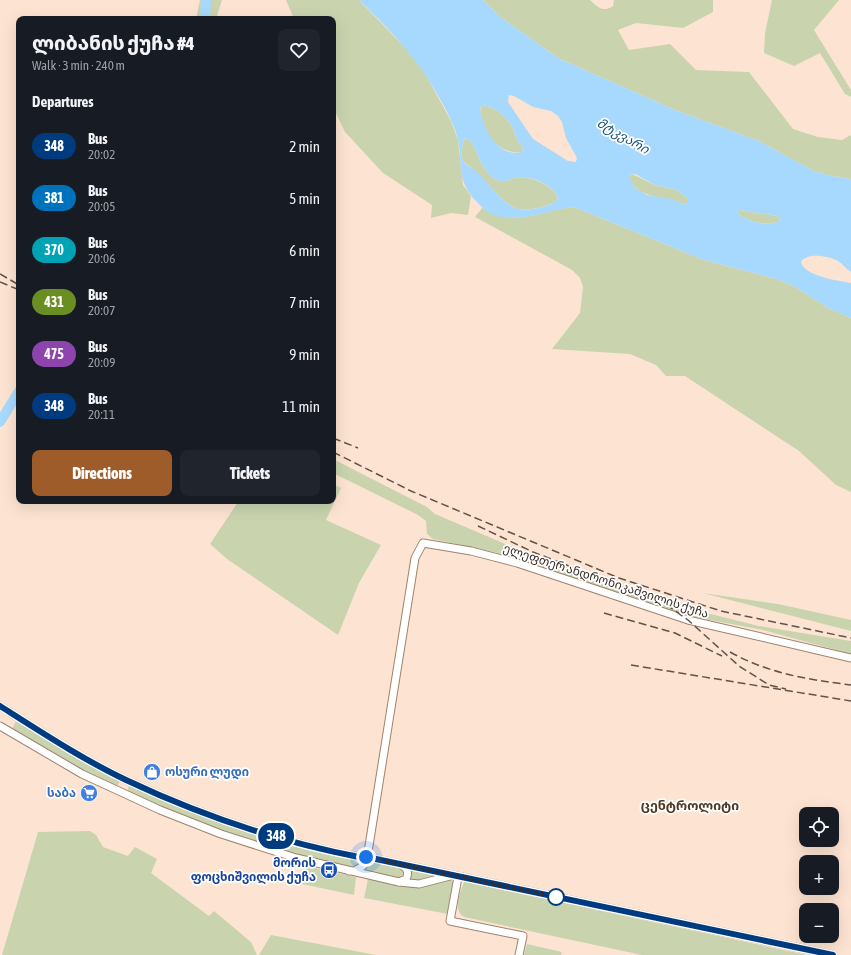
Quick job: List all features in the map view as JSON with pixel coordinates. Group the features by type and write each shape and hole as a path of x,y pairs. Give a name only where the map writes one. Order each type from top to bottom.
{"main road":[{"name":"ელეფთერ ანდრონიკაშვილის ქუჩა","path":"366,857 415,558 423,543 465,550 517,563 688,620 851,658"},
{"path":"0,706 85,758 126,780 247,827 301,844 361,858 366,857 833,955"},
{"path":"0,726 82,774 160,810 221,834 296,858 399,882 419,884 455,876"},
{"path":"349,871 359,869 365,862 366,857"},
{"path":"399,882 406,879 408,875 408,871 402,865"},
{"path":"455,876 450,921 523,936 519,955"}],"green space":[{"path":"200,0 222,0 217,16 197,16"},
{"path":"286,0 359,0 414,57 451,121 458,140 463,185 471,196 468,215 451,213 431,218 432,205 383,173 345,132 336,113 336,16 293,16"},
{"path":"483,0 590,0 598,7 606,9 613,6 614,0 713,0 713,12 683,28 636,23 618,30 629,50 670,44 696,70 749,72 793,129 818,137 842,140 851,135 851,179 814,171 759,141 675,110 558,58 499,16"},
{"path":"772,0 839,0 814,30 851,90 851,97 845,94 820,53 794,66 764,53 765,33"},
{"path":"482,105 486,105 494,109 509,122 518,142 523,147 522,152 505,150 493,141 486,131 482,120"},
{"path":"467,138 473,145 483,166 493,178 500,181 521,177 534,180 546,185 558,198 551,204 531,209 515,208 505,202 475,171 464,162 462,157 462,148 464,140"},
{"path":"632,174 655,185 677,190 688,199 688,203 684,204 644,193 632,184 629,177"},
{"path":"574,207 704,260 776,279 794,286 828,308 851,318 851,492 836,485 799,451 685,376 666,376 656,365 630,354 552,349 580,313 583,287 580,278 572,270 475,217 482,208 495,214 518,218"},
{"path":"740,210 777,216 781,219 777,222 765,224 758,223 737,212"},
{"path":"336,461 427,507 435,514 531,555 642,597 759,626 851,641 851,654 763,630 694,617 656,607 512,556 433,539 427,534 426,521 418,515 336,474"},
{"path":"336,486 341,488 336,499"},
{"path":"237,504 334,504 326,520 381,545 359,583 338,635 227,559 210,544"},
{"path":"703,593 778,604 851,620 851,631"},
{"path":"16,721 119,779 120,781 117,787 62,759 12,729"},
{"path":"129,785 193,810 351,859 357,863 363,863 357,867 353,867 310,858 230,835 127,793"},
{"path":"90,831 96,835 103,847 128,856 135,847 157,859 151,873 209,916 214,911 251,942 257,955 2,955 38,832"},
{"path":"370,860 400,866 403,874 397,879 361,872 365,869"},
{"path":"306,866 356,877 354,895 302,884"},
{"path":"410,868 447,875 418,881 406,880"},
{"path":"368,879 411,887 446,879 452,880 454,883 448,914 364,898"},
{"path":"464,882 807,955 642,955 464,917 458,910 458,901"},
{"path":"271,935 376,955 259,955"},
{"path":"527,944 562,952 561,955 524,955"}],"water":[{"name":"მტკვარი","path":"359,0 483,0 499,16 558,58 675,110 759,141 814,171 851,179 851,272 838,261 824,256 808,257 801,262 808,271 815,274 851,283 851,318 828,308 794,286 776,279 704,260 574,207 517,218 497,216 483,209 470,194 463,180 458,140 446,110 414,60 372,12","holes":["509,95 514,96 533,107 551,111 558,116 562,122 566,138 577,158 576,162 568,161 533,139 508,102","482,105 486,105 506,118 513,128 518,142 523,147 522,152 509,152 493,141 481,116","466,138 470,140 483,166 493,178 500,181 521,177 534,179 546,185 558,198 551,204 532,209 515,208 505,202 477,172 464,162 462,154 464,140","635,174 655,185 677,190 688,199 688,203 684,204 671,199 647,195 635,188 630,179 630,175","740,210 777,216 781,219 777,222 765,224 752,221 737,212"]}],"waterway":[{"path":"205,16 206,0"},
{"path":"0,422 16,396"}],"railway":[{"path":"0,274 16,283"},
{"path":"0,282 16,289"},
{"path":"336,439 358,448"},
{"path":"336,454 411,491 619,578 721,611 851,638"},
{"path":"478,526 533,552 664,603 688,620 739,666 769,685 786,689"},
{"path":"604,613 675,633 722,656"},
{"path":"730,652 759,666 774,671 803,678 851,685"},
{"path":"631,665 851,701"}],"bus line":[{"name":"348","path":"0,706 85,758 126,780 209,814 271,835 309,846 361,858 366,857 425,869 452,876 833,955"}],"place":[{"name":"ოსური ლუდი","path":"152,772"},
{"name":"საბა","path":"89,793"},
{"name":"მორის ფოცხიშვილის ქუჩა","path":"329,870"}],"district":[{"name":"ცენტროლიტი","path":"690,805"}],"route":[{"path":"366,857 556,897"}]}
